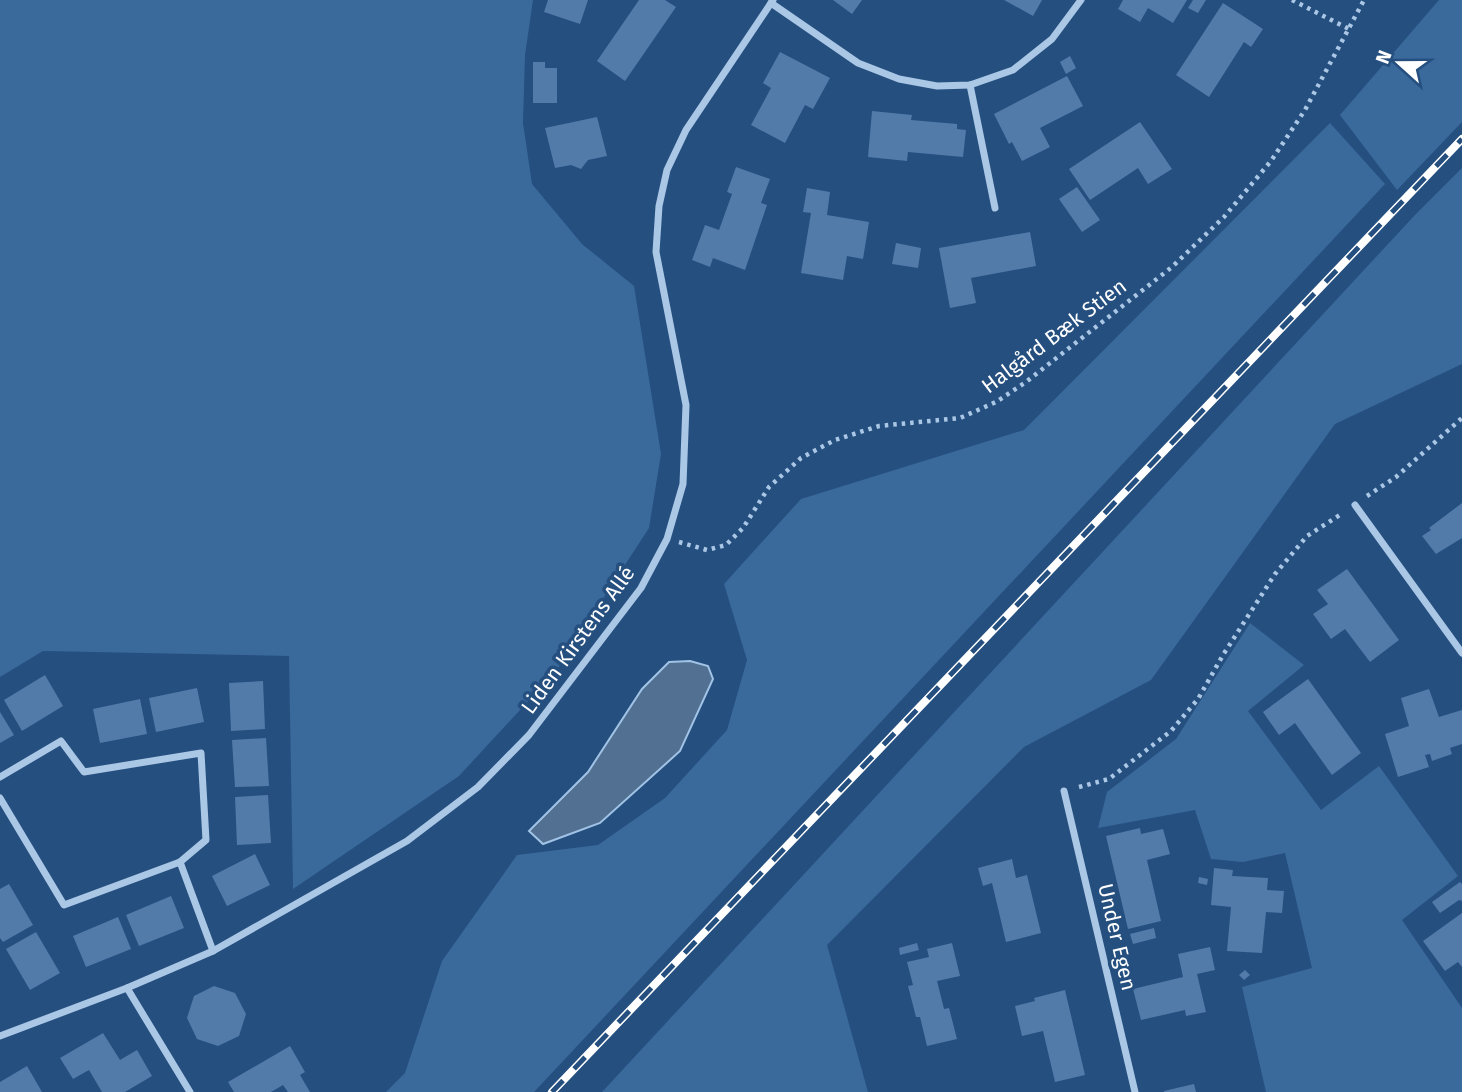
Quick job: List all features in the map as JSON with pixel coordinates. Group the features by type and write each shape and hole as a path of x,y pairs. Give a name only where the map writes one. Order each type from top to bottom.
{"street":[{"path":"772,1 858,63 900,79 937,86 970,85 1013,70 1052,39 1081,0"},
{"name":"Liden Kirstens Allé","path":"0,1036 127,988 213,951 407,841 478,788 529,735 641,588 667,539 683,484 686,405 656,252 659,206 667,170 687,130 772,1"},
{"path":"970,85 995,208"},
{"path":"1355,505 1462,653"},
{"path":"0,777 61,741 84,772 201,753 206,840 180,862 64,905 0,798"},
{"name":"Under Egen","path":"1064,791 1135,1092"},
{"path":"180,862 213,951"},
{"path":"127,988 190,1092"}],"path":[{"path":"1292,0 1349,29"},
{"name":"Halgård Bæk Stien","path":"667,539 707,550 726,545 743,528 769,487 801,458 835,440 879,426 960,418 996,402 1026,382 1172,267 1224,217 1271,161 1305,110 1364,0"},
{"path":"1064,791 1110,779 1171,732 1198,699 1223,654 1275,574 1307,536 1396,477 1462,418"}],"shaded area":[{"path":"0,0 533,0 525,55 523,123 532,184 582,244 634,286 661,454 649,528 556,671 459,776 293,889 289,656 43,651 0,677"},
{"path":"1439,0 1462,0 1462,122 1397,190 1340,115"},
{"path":"1330,123 1385,184 534,1092 386,1092 405,1073 442,961 517,855 598,845 665,798 727,730 747,660 724,584 801,499 1024,430"},
{"path":"1462,168 1462,364 1335,424 1151,680 1024,747 827,945 868,1092 602,1092 1414,216"},
{"path":"1250,623 1304,665 1248,711 1321,810 1379,766 1458,876 1402,920 1462,1008 1462,1092 1266,1092 1242,987 1312,968 1285,853 1243,862 1211,859 1195,810 1098,828 1107,792 1176,739"},
{"path":"690,661 708,666 713,679 680,751 600,823 543,844 529,831 588,772 642,689 669,662"}],"building":[{"path":"548,0 588,0 580,24 544,12"},
{"path":"639,0 665,0 676,7 625,81 597,61"},
{"path":"833,0 862,0 852,14"},
{"path":"1004,0 1042,0 1033,16"},
{"path":"1123,0 1187,0 1173,23 1148,8 1140,22 1118,9"},
{"path":"1193,0 1206,0 1198,13 1188,8"},
{"path":"1223,3 1263,29 1251,47 1244,42 1209,97 1176,75"},
{"path":"780,52 830,78 813,109 805,105 785,143 751,125 771,88 763,83"},
{"path":"1070,56 1076,68 1066,74 1060,62"},
{"path":"533,62 545,62 545,68 557,68 557,103 533,103"},
{"path":"1067,76 1083,106 1040,128 1050,147 1022,161 1012,142 1009,144 994,114"},
{"path":"872,111 912,115 911,120 957,124 957,129 966,130 963,157 908,152 907,161 868,157"},
{"path":"597,117 607,156 588,160 581,169 571,165 555,168 545,128"},
{"path":"1140,122 1172,169 1148,184 1138,168 1090,200 1069,169"},
{"path":"736,167 770,179 761,203 767,205 745,270 713,258 710,267 692,260 705,225 719,230 732,194 727,192"},
{"path":"1077,187 1100,220 1082,232 1059,199"},
{"path":"807,188 830,192 827,215 869,222 863,259 847,256 843,280 801,273 811,213 803,212"},
{"path":"1030,232 1036,266 971,278 976,303 950,308 939,248"},
{"path":"896,243 921,248 918,268 892,264"},
{"path":"1462,503 1462,538 1436,554 1422,536"},
{"path":"1347,569 1399,640 1370,662 1345,629 1331,639 1313,614 1328,604 1317,590"},
{"path":"45,675 63,706 22,731 4,700"},
{"path":"1308,679 1361,753 1332,775 1295,723 1279,735 1263,712"},
{"path":"263,681 265,729 231,731 229,683"},
{"path":"197,688 204,722 156,732 149,698"},
{"path":"1429,689 1439,717 1462,710 1462,744 1450,748 1452,754 1432,761 1430,754 1425,755 1429,767 1398,777 1385,734 1409,726 1401,698"},
{"path":"140,699 147,734 100,743 93,709"},
{"path":"0,712 14,735 0,743"},
{"path":"266,738 269,786 235,787 232,740"},
{"path":"268,795 271,843 237,845 235,797"},
{"path":"1140,828 1141,834 1163,829 1170,854 1147,860 1161,921 1128,929 1106,836"},
{"path":"255,854 270,885 227,906 212,876"},
{"path":"1012,859 1016,878 1027,875 1041,933 1006,942 992,883 983,886 978,868"},
{"path":"1214,868 1233,870 1232,876 1268,878 1267,890 1284,891 1282,913 1266,912 1262,953 1227,951 1231,907 1211,905"},
{"path":"1199,877 1208,879 1207,885 1198,883"},
{"path":"1460,882 1462,901 1459,900 1440,913 1432,902"},
{"path":"9,884 33,925 3,942 0,938 0,889"},
{"path":"171,896 184,928 139,946 126,915"},
{"path":"1462,913 1462,967 1458,962 1445,971 1423,941"},
{"path":"118,917 131,949 86,967 73,936"},
{"path":"1154,928 1156,938 1133,944 1130,934"},
{"path":"36,932 60,973 30,990 6,949"},
{"path":"917,943 919,950 900,955 899,948"},
{"path":"952,943 960,976 937,981 944,1009 949,1008 957,1039 927,1046 908,986 913,985 907,962 929,957 927,949"},
{"path":"1210,947 1215,970 1197,974 1206,1012 1186,1016 1185,1010 1141,1020 1133,989 1183,977 1178,954"},
{"path":"1245,970 1250,975 1244,980 1239,975"},
{"path":"214,986 235,993 246,1014 239,1036 218,1046 197,1039 187,1018 194,996"},
{"path":"1065,990 1085,1075 1055,1082 1043,1031 1022,1036 1015,1006"},
{"path":"103,1033 120,1060 137,1050 152,1076 125,1092 102,1092 89,1070 73,1079 60,1058"},
{"path":"290,1046 305,1072 300,1075 310,1092 288,1092 283,1085 271,1092 234,1092 228,1082"},
{"path":"27,1066 42,1092 0,1092 0,1082"},
{"path":"1194,1084 1196,1092 1164,1092 1164,1091"}],"railway":[{"path":"552,1092 1462,139"}]}
